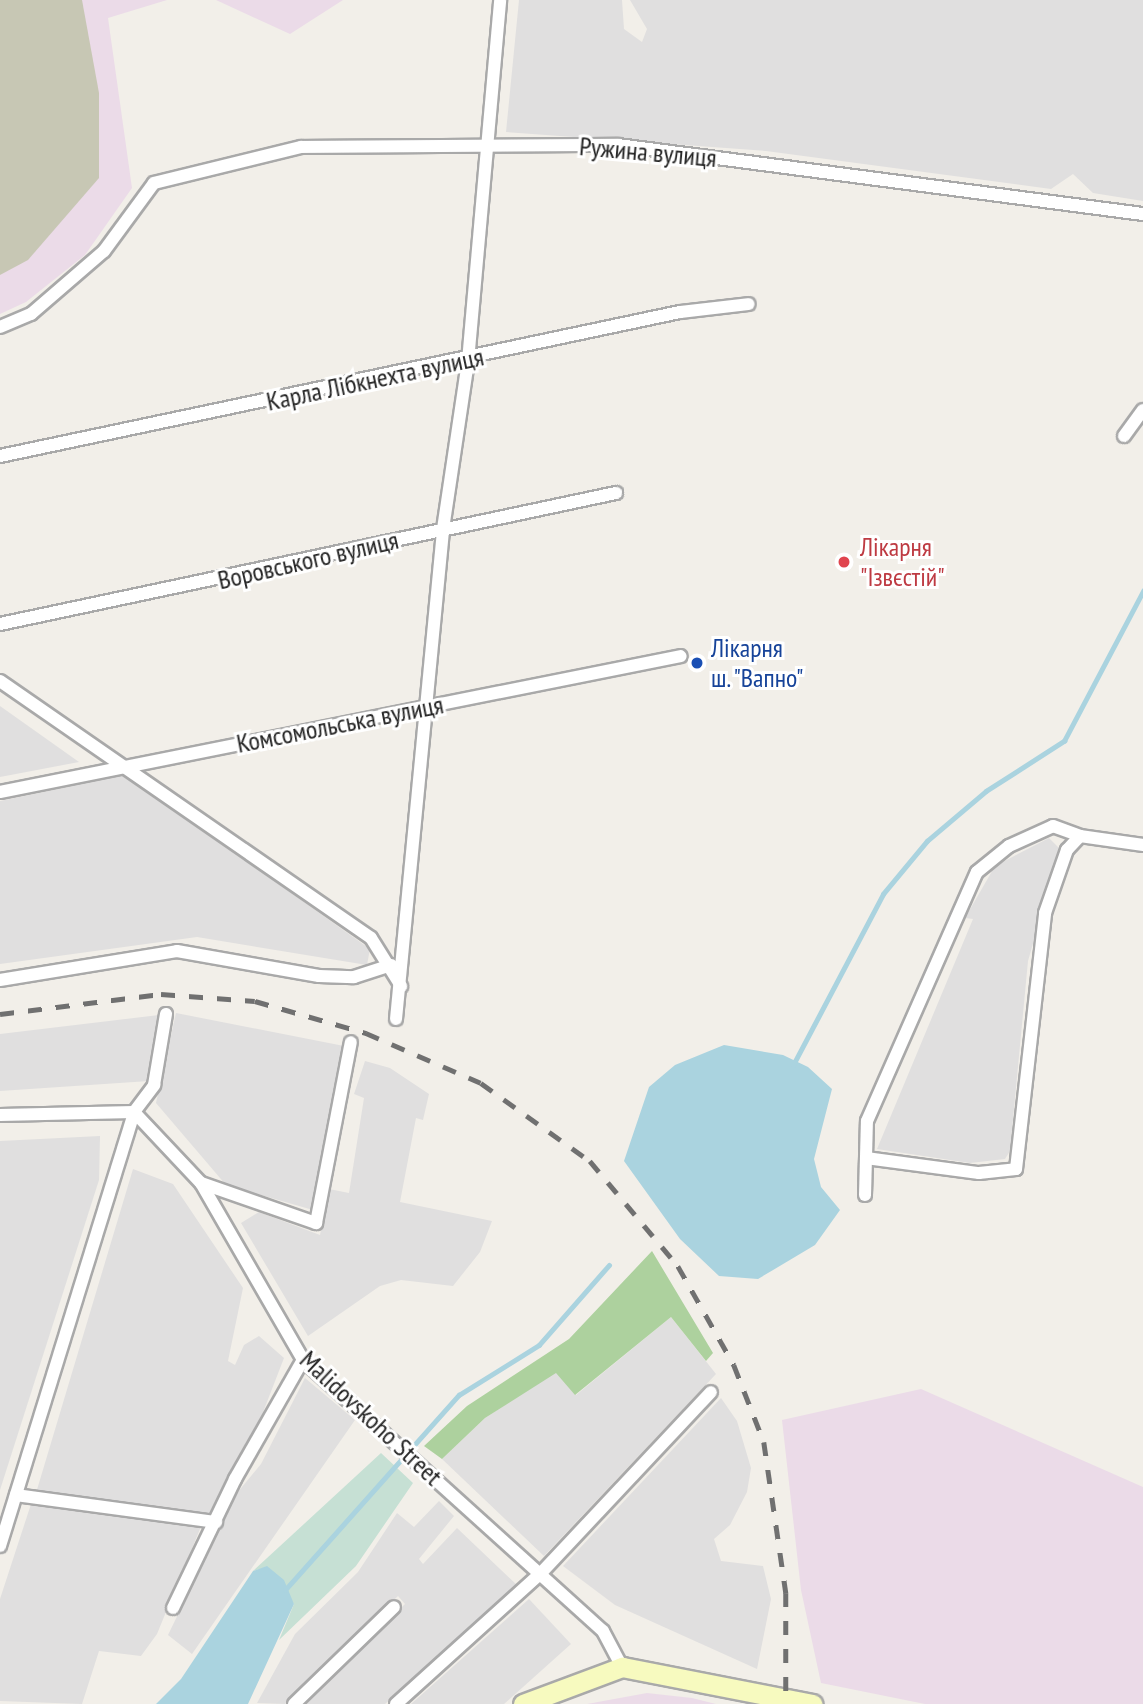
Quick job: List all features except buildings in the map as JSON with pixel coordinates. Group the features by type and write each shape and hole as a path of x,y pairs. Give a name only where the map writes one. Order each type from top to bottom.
{"main road":[{"path":"523,1704 622,1667 811,1704"}],"street":[{"path":"396,1019 443,529 468,361 500,0"},
{"name":"Ружина вулиця","path":"0,327 31,314 104,251 154,183 301,146 618,145 1143,214"},
{"name":"Карла Лібкнехта вулиця","path":"0,456 468,361 680,312 749,304"},
{"path":"1124,436 1143,410"},
{"name":"Воровського вулиця","path":"0,624 616,493"},
{"name":"Комсомольська вулиця","path":"0,792 681,656"},
{"path":"0,681 121,768 371,938 391,965 401,987"},
{"path":"865,1195 867,1121 978,872 1009,846 1053,826 1080,836 1143,845"},
{"path":"866,1157 979,1173 1016,1169 1045,914 1067,850 1080,836"},
{"path":"0,980 177,951 319,976 354,977 391,965"},
{"path":"0,1546 134,1112 154,1085 166,1014"},
{"path":"201,1183 316,1223 351,1042"},
{"path":"0,1115 134,1112"},
{"name":"Malidovskoho Street","path":"134,1112 201,1183 303,1360 603,1631 622,1667"},
{"path":"173,1608 303,1360"},
{"path":"396,1704 541,1573 711,1392"},
{"path":"16,1494 216,1522"},
{"path":"294,1704 394,1607"}],"shaded area":[{"path":"0,0 167,0 108,18 132,188 85,255 26,302 0,314"},
{"path":"0,0 82,0 99,93 99,178 28,260 0,275"},
{"path":"216,0 343,0 290,34"},
{"path":"519,0 622,0 624,29 642,42 647,29 630,0 1143,0 1143,201 1093,193 1073,174 1051,189 766,151 506,132"},
{"path":"0,706 79,762 0,777"},
{"path":"125,775 370,949 367,965 197,937 0,964 0,801"},
{"path":"1049,838 1060,849 1028,961 1010,1151 1005,1159 970,1163 877,1149 973,919 965,918 995,866"},
{"path":"176,1013 344,1046 313,1210 226,1185 156,1103"},
{"path":"159,1015 149,1081 0,1091 0,1034"},
{"path":"365,1061 390,1068 429,1094 423,1120 416,1118 400,1202 492,1221 480,1252 453,1286 401,1280 380,1286 308,1336 241,1223 259,1212 320,1235 329,1189 349,1193 364,1098 354,1094"},
{"path":"100,1136 99,1180 0,1490 0,1141"},
{"path":"133,1169 173,1184 243,1288 228,1361 235,1365 244,1345 259,1336 284,1358 253,1438 210,1516 36,1493"},
{"path":"671,1317 716,1374 544,1556 442,1459 485,1418 556,1372 576,1395"},
{"path":"305,1378 355,1420 192,1654 168,1635 237,1493 261,1464"},
{"path":"921,1389 1143,1487 1143,1704 925,1704 821,1683 801,1590 782,1420"},
{"path":"721,1398 737,1421 751,1468 747,1492 730,1525 714,1539 721,1561 763,1566 771,1599 757,1669 615,1605 563,1566"},
{"path":"381,1453 413,1483 356,1566 279,1640 294,1604 267,1567 253,1571"},
{"path":"32,1501 202,1524 157,1634 141,1656 99,1651 82,1704 0,1701 0,1599"},
{"path":"439,1501 454,1516 419,1559 423,1564 457,1528 518,1586 385,1704 304,1704 405,1604 398,1596 285,1704 257,1703 295,1634 358,1572 397,1513 414,1527"},
{"path":"529,1599 571,1644 504,1704 411,1704"},
{"path":"647,1693 692,1698 716,1704 587,1704"}],"green space":[{"path":"652,1251 713,1353 706,1361 671,1317 575,1395 556,1373 485,1418 442,1459 424,1446 467,1406 569,1339"}],"water":[{"path":"724,1045 783,1055 808,1067 832,1089 814,1159 821,1187 840,1210 815,1245 758,1279 719,1276 680,1239 624,1161 649,1087 675,1065"},
{"path":"267,1566 284,1580 294,1604 248,1704 156,1704 181,1679 253,1571"}],"waterway":[{"path":"793,1065 883,894 927,841 986,791 1064,741 1143,591"},
{"path":"285,1590 459,1395 539,1345 609,1265"}],"railway":[{"path":"0,1014 161,994 255,1001 366,1033 481,1083 590,1161 678,1266 734,1365 764,1442 786,1593 786,1704"}],"place":[{"name":"Лікарня \"Ізвєстій\"","path":"844,562"},
{"name":"Лікарня ш. \"Вапно\"","path":"697,663"}]}
